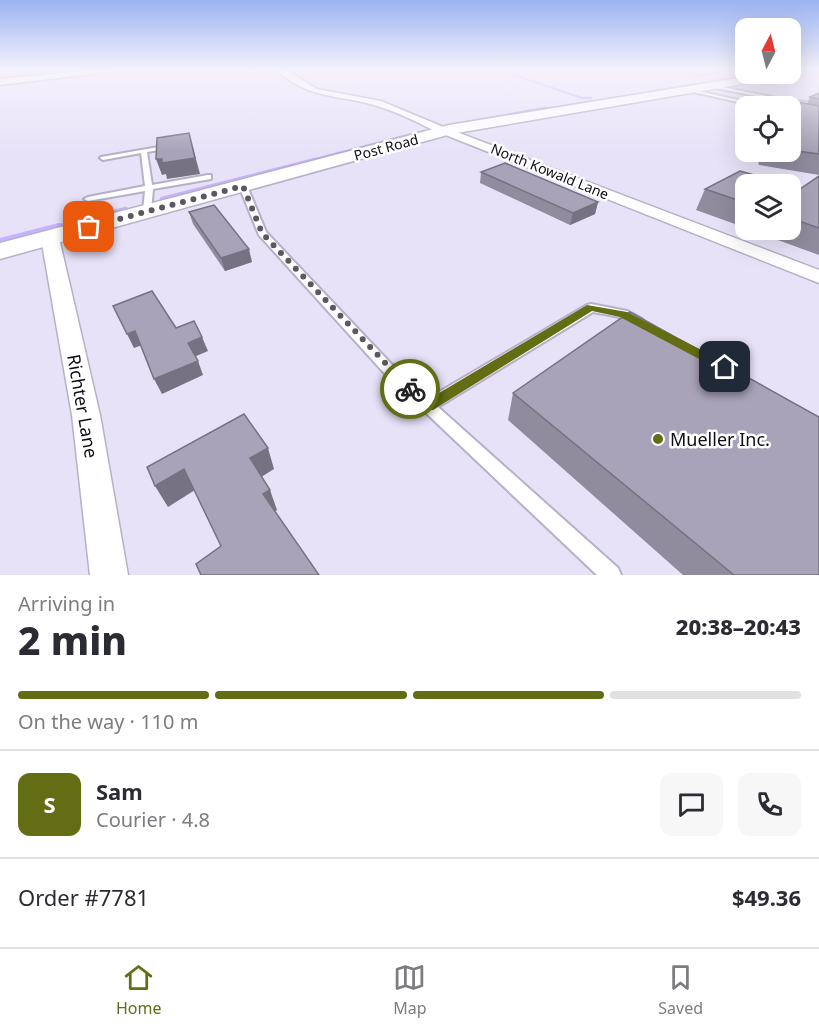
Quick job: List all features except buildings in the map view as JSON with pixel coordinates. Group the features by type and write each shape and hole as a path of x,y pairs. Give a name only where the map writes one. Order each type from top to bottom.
{"street":[{"name":"North Kowald Lane","path":"345,97 378,103 819,277"},
{"name":"Post Road","path":"0,251 447,131 519,116 646,97"},
{"name":"Richter Lane","path":"50,238 86,415 109,575"}],"lane":[{"path":"766,97 819,105"},
{"path":"103,158 176,146"},
{"path":"144,151 149,188 147,212"},
{"path":"88,199 208,177"},
{"path":"243,186 262,233 391,372 611,575"},
{"path":"428,406 591,308 623,314 650,328"}],"waterway":[{"path":"579,97 591,98"},
{"path":"536,110 623,97"},
{"path":"446,126 546,108"},
{"path":"309,161 425,131"},
{"path":"162,199 315,160"},
{"path":"53,228 126,209"},
{"path":"0,241 59,226"}],"way so far":[{"path":"89,227 243,186 262,233 391,372 410,389"}],"place":[{"name":"Mueller Inc.","path":"658,439"}],"route":[{"path":"410,389 428,406 591,308 623,314 725,367"}]}
